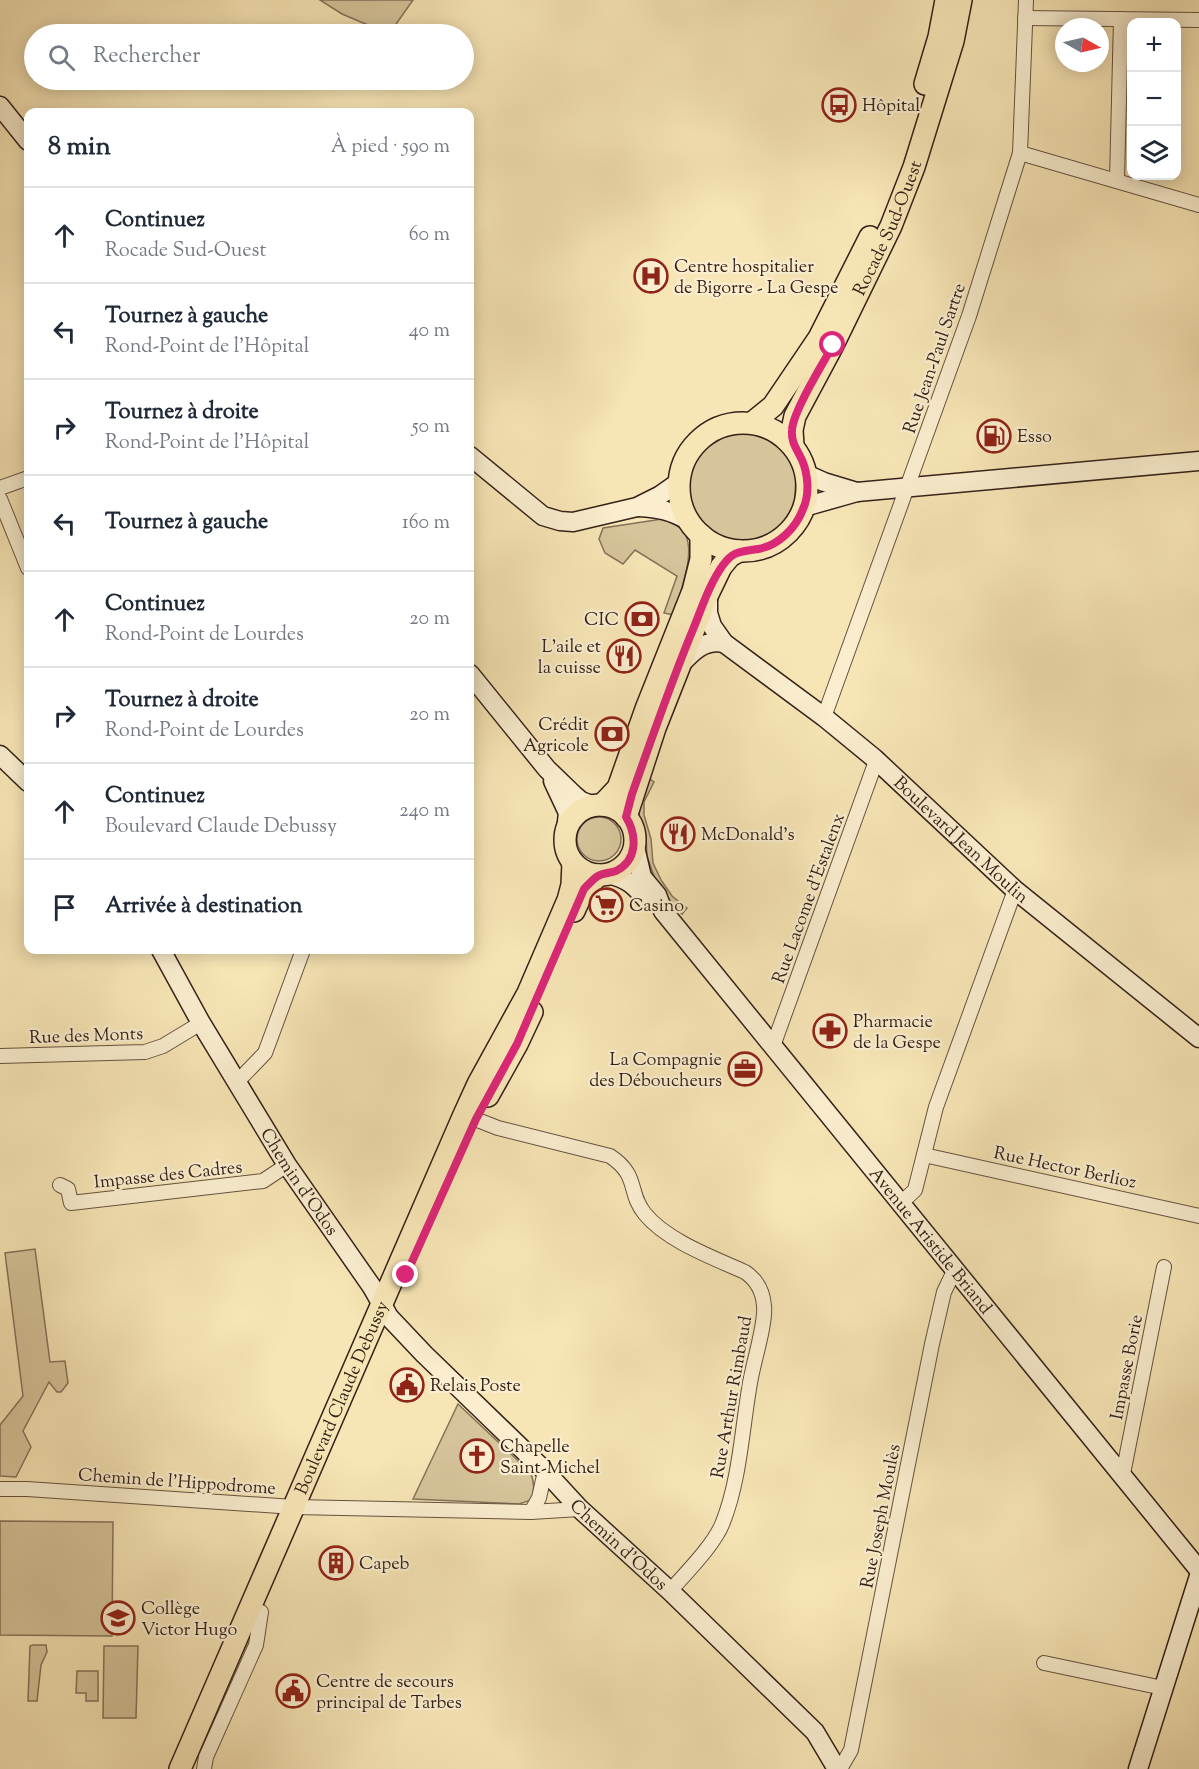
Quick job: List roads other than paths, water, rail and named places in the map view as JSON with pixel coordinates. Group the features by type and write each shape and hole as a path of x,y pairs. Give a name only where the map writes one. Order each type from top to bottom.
{"main road":[{"name":"Rocade Sud-Ouest","path":"752,423 772,406 819,338 876,224 919,105 939,37 946,0"},
{"name":"Rocade Sud-Ouest","path":"793,446 792,430 795,416 833,345 891,226 914,168 953,41 961,0"},
{"path":"598,805 619,811 626,817 632,826 634,843 633,850 624,866 603,874 580,869 573,862 567,852 566,830 578,813 598,805 618,788 693,591 701,559 695,528 681,502 679,482 684,464 693,447 719,427 735,423 752,423 767,427 781,435 793,446 806,474 807,491 804,507 794,526 779,540 760,549 739,551 713,543 695,528"},
{"path":"626,817 632,794 679,666 708,594 721,567 730,556 739,551"},
{"name":"Boulevard Claude Debussy","path":"180,1769 301,1507 385,1311 478,1084 528,993 568,900 572,885 573,862"},
{"name":"Boulevard Claude Debussy","path":"385,1311 476,1119 517,1044 584,889 603,874"},
{"name":"Boulevard Claude Debussy","path":"192,1769 261,1612 301,1507"}],"street":[{"name":"Rue Jean-Paul Sartre","path":"824,717 969,316 1020,153 1026,0"},
{"path":"1025,18 1199,20"},
{"path":"1117,180 1121,19"},
{"path":"0,106 24,136"},
{"path":"1020,153 1199,205"},
{"path":"474,459 543,516 560,521 573,522 637,507 659,496 679,482"},
{"path":"804,507 857,492 1199,461"},
{"path":"806,474 857,492"},
{"path":"0,488 24,479"},
{"path":"0,499 24,558"},
{"path":"637,507 661,508 677,513 695,528"},
{"name":"Boulevard Jean Moulin","path":"708,594 708,613 712,626 724,643 824,717 876,761 1015,890 1199,1038"},
{"path":"679,666 704,644 717,641 724,643"},
{"path":"474,679 547,769 581,801 598,805"},
{"path":"0,755 24,778"},
{"name":"Rue Lacome d'Estalenx","path":"773,1046 876,761"},
{"path":"547,769 568,813 566,830"},
{"name":"Avenue Aristide Briand","path":"634,843 642,877 657,895 663,911 1199,1570"},
{"name":"Avenue Aristide Briand","path":"603,874 623,878 632,883 651,904 663,911"},
{"path":"901,1203 915,1190 936,1107 1015,890"},
{"name":"Chemin d'Odos","path":"166,954 201,1023 287,1165 372,1287 385,1311 424,1354 545,1471 580,1509 670,1591 814,1732 838,1769"},
{"path":"237,1082 265,1053 302,954"},
{"name":"Rue des Monts","path":"0,1056 145,1052 164,1046 201,1023"},
{"name":"Rue Arthur Rimbaud","path":"476,1119 498,1128 610,1156 627,1172 639,1206 655,1224 671,1236 745,1272 759,1285 765,1310 726,1514 723,1524 705,1550 670,1591"},
{"name":"Rue Hector Berlioz","path":"924,1155 1199,1216"},
{"name":"Impasse des Cadres","path":"60,1185 68,1189 71,1203 263,1181 287,1165"},
{"name":"Impasse Borie","path":"1123,1474 1164,1267"},
{"name":"Rue Joseph Moulès","path":"838,1769 851,1750 932,1344 944,1292 955,1269"},
{"path":"531,1512 539,1498 545,1471"},
{"name":"Chemin de l'Hippodrome","path":"0,1489 301,1507 531,1512 580,1509"},
{"path":"1138,1769 1199,1576"},
{"path":"204,1769 206,1757 256,1645 261,1612"},
{"path":"1044,1663 1163,1688"}],"place":[{"name":"Hôpital","path":"839,105"},
{"name":"Centre hospitalier de Bigorre - La Gespe","path":"651,276"},
{"name":"Esso","path":"994,436"},
{"name":"CIC","path":"642,619"},
{"name":"L'aile et la cuisse","path":"624,656"},
{"name":"Crédit Agricole","path":"612,734"},
{"name":"McDonald's","path":"678,834"},
{"name":"Casino","path":"606,905"},
{"name":"Pharmacie de la Gespe","path":"830,1031"},
{"name":"La Compagnie des Déboucheurs","path":"745,1069"},
{"name":"Relais Poste","path":"407,1385"},
{"name":"Chapelle Saint-Michel","path":"477,1456"},
{"name":"Capeb","path":"336,1563"},
{"name":"Collège Victor Hugo","path":"118,1618"},
{"name":"Centre de secours principal de Tarbes","path":"293,1691"}]}
